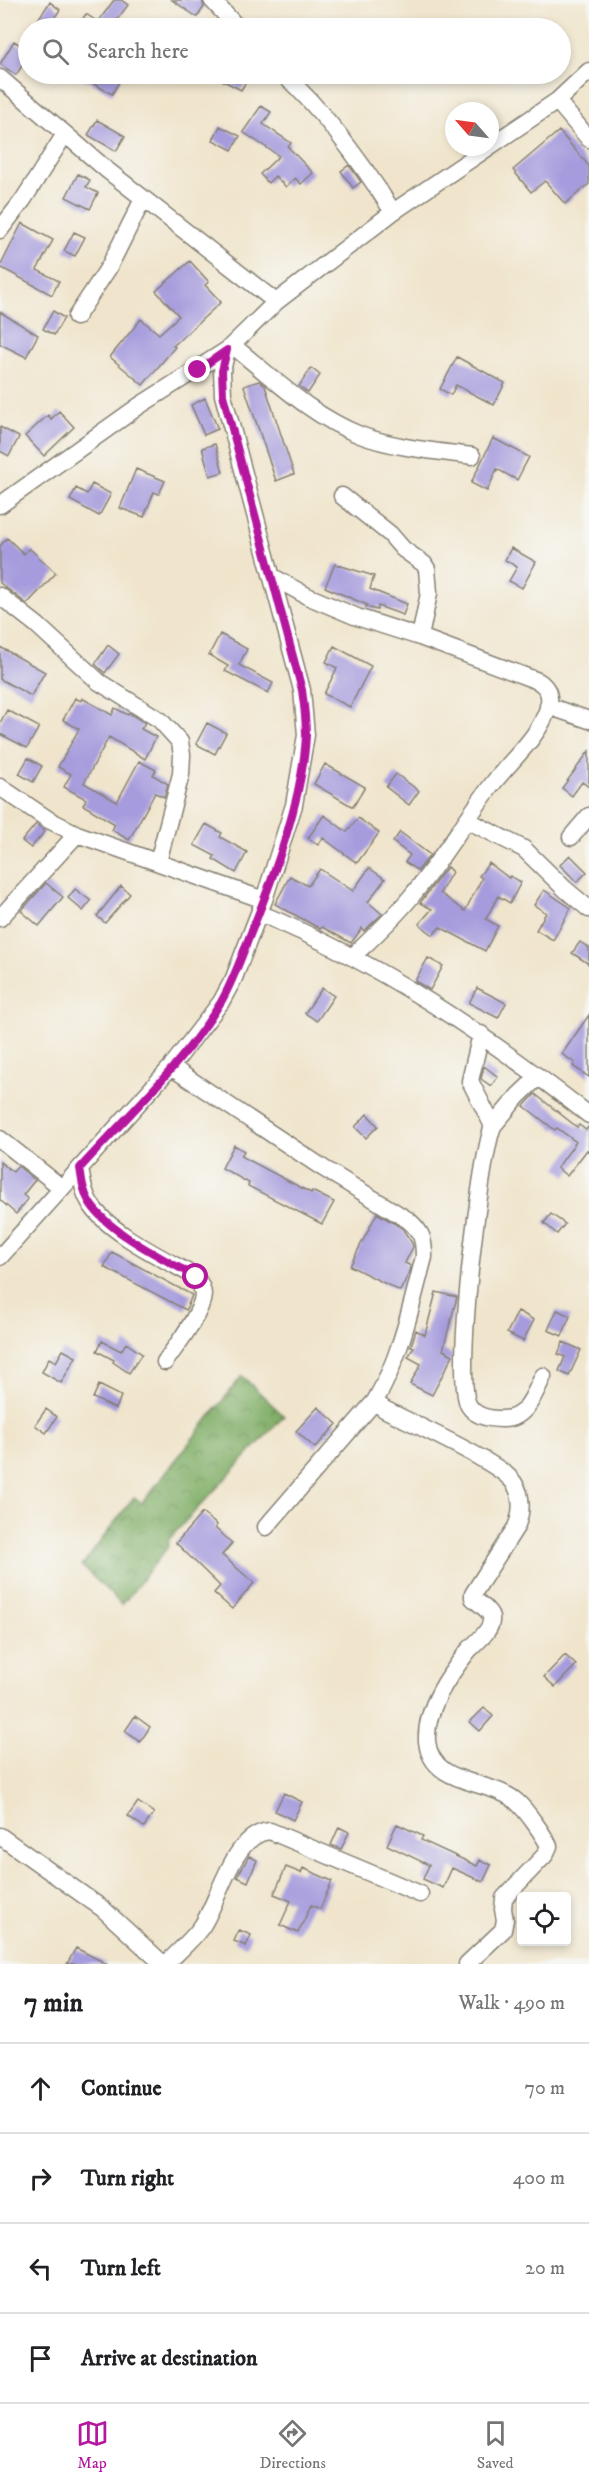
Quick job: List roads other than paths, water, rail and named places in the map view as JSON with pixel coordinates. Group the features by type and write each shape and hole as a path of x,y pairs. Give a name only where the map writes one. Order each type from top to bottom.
{"street":[{"path":"212,0 229,18"},
{"path":"499,140 557,101 589,71"},
{"path":"0,78 65,134 276,303"},
{"path":"292,84 328,123 376,185 393,212"},
{"path":"557,101 589,139"},
{"path":"0,230 23,200 65,134"},
{"path":"0,505 139,406 230,347 276,303 393,212 476,156"},
{"path":"76,317 109,267 144,198"},
{"path":"230,347 340,426 387,443 472,456"},
{"path":"0,1257 171,1067 221,1002 234,978 262,907 294,805 306,735 302,690 223,395 222,371 230,347"},
{"path":"342,496 390,534 403,549 424,564 427,569 429,593 420,637"},
{"path":"273,577 331,607 538,681 550,695 548,706 536,730 466,820 410,898 352,957"},
{"path":"0,596 38,625 99,682 160,720 180,742 181,774 158,862"},
{"path":"548,706 589,720"},
{"path":"0,788 49,820 77,834 158,862 262,907 352,957 481,1035 538,1077 586,1106"},
{"path":"571,837 589,816"},
{"path":"466,820 524,849 565,890 589,909"},
{"path":"0,918 77,834"},
{"path":"481,1035 470,1081 493,1125"},
{"path":"171,1067 323,1168 408,1220 420,1231 424,1241 424,1257 397,1358 375,1401 266,1527"},
{"path":"538,1077 493,1125 485,1151 469,1284 463,1373 465,1396 470,1408 475,1412 489,1419 510,1419 522,1413 530,1404 543,1376"},
{"path":"0,1139 62,1188"},
{"path":"80,1168 83,1189 89,1202 106,1223 196,1277 201,1286 203,1296 199,1307 165,1362"},
{"path":"375,1401 384,1409 455,1443 503,1473 515,1484 521,1503 520,1518 516,1527 473,1594 473,1598 492,1618 490,1625 467,1652 435,1702 427,1732 427,1743 431,1757 454,1776 516,1801 543,1834 549,1846 545,1856 504,1898 503,1930 467,1964"},
{"path":"0,1836 103,1909 165,1964 201,1927 240,1848 260,1832 270,1832 420,1894"}]}
